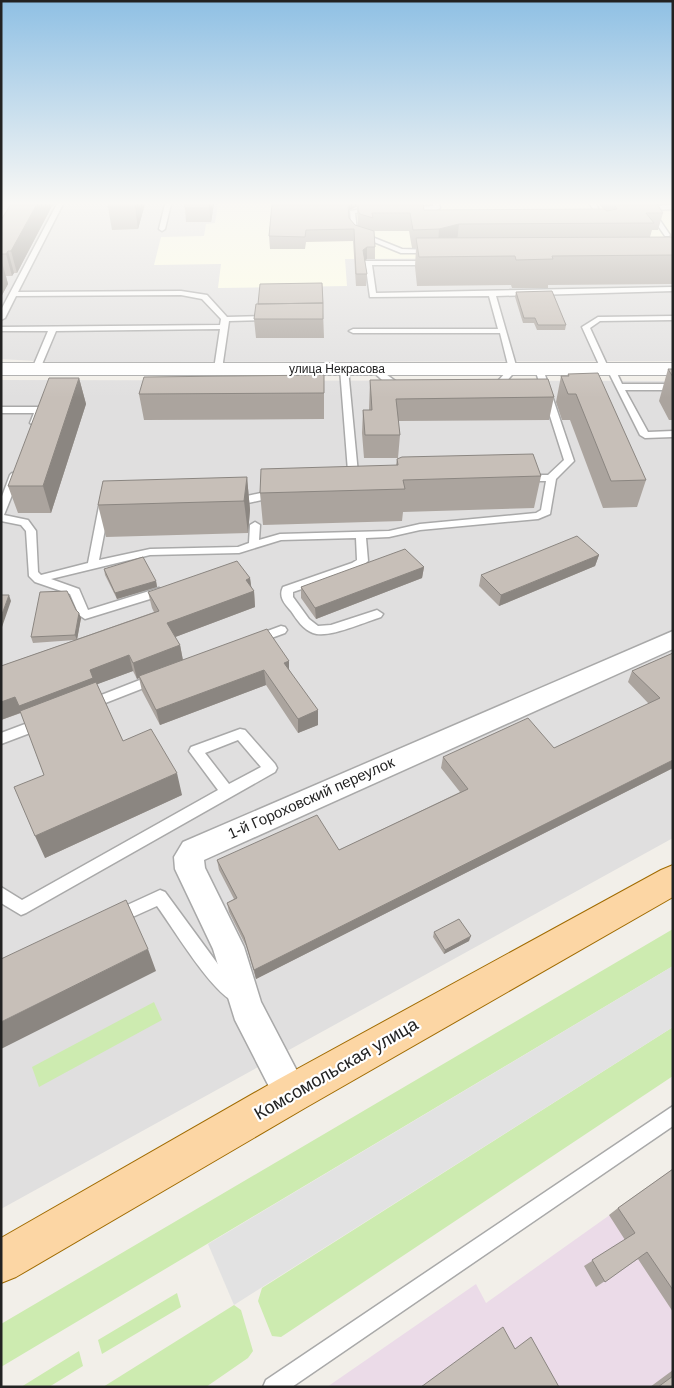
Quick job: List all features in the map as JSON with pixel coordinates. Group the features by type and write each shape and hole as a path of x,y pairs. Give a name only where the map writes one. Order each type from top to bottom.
{"main road":[{"name":"Комсомольская улица","path":"1,1262 291,1094 673,880"}],"street":[{"name":"улица Некрасова","path":"1,369 673,370"},
{"name":"1-й Гороховский переулок","path":"291,1094 247,1008 225,940 190,869 189,857 193,851 673,639"}],"lane":[{"path":"1,318 26,269"},
{"path":"369,269 373,295 673,289"},
{"path":"11,280 20,280"},
{"path":"13,294 181,293 204,297 225,323 218,369"},
{"path":"478,387 497,387 513,369 492,294"},
{"path":"1,329 225,323 284,318"},
{"path":"673,318 598,319 586,327 645,435 673,434"},
{"path":"36,369 53,329"},
{"path":"353,331 503,331"},
{"path":"344,369 354,491"},
{"path":"375,369 396,386 414,386"},
{"path":"38,579 150,552 239,550 280,537 389,534 420,527 538,516 546,512 551,478 569,461 539,369"},
{"path":"619,387 673,387"},
{"path":"1,410 40,410 32,428"},
{"path":"1,513 19,466"},
{"path":"513,479 551,478"},
{"path":"223,503 243,502 266,494 286,493"},
{"path":"255,498 255,510"},
{"path":"93,565 104,506 114,506"},
{"path":"1,518 24,522 31,531 32,573 38,579 75,592 85,615 159,592"},
{"path":"254,525 254,544"},
{"path":"361,535 363,561 356,566 287,590 288,598 305,622 316,630 332,629 378,614"},
{"path":"245,644 281,630"},
{"path":"82,707 164,676"},
{"path":"1,739 56,718"},
{"path":"1,894 21,908 228,792 270,768 240,734 196,752 228,792"},
{"path":"105,923 160,898 214,972 247,1008"},
{"path":"273,1387 673,1115"}],"shaded area":[{"path":"1,269 673,269 673,361 51,362 1,359"},
{"path":"220,269 346,269 347,286 218,288"},
{"path":"1,380 673,381 673,838 1,1209"},
{"path":"673,966 673,1027 234,1305 208,1244"},
{"path":"673,1170 673,1387 327,1387 476,1284 486,1303"}],"green space":[{"path":"673,929 673,966 1,1367 1,1324"},
{"path":"154,1002 162,1020 39,1087 32,1067"},
{"path":"673,1027 673,1076 281,1337 272,1336 258,1301 262,1288"},
{"path":"177,1293 181,1307 102,1354 98,1340"},
{"path":"234,1305 241,1310 253,1351 248,1358 206,1387 103,1387"},
{"path":"79,1351 83,1366 49,1387 21,1387"}],"building":[{"path":"356,269 366,269 367,274 356,274"},
{"path":"322,283 323,303 258,304 260,284"},
{"path":"552,291 566,325 538,325 535,318 524,318 516,292"},
{"path":"323,303 323,319 254,319 256,304"},
{"path":"668,369 673,369 673,377"},
{"path":"598,373 646,480 611,481 576,394 568,394 561,376"},
{"path":"324,375 324,393 139,394 144,377"},
{"path":"49,378 79,378 43,486 8,486"},
{"path":"548,379 554,397 396,399 400,435 365,435 363,410 372,410 370,380"},
{"path":"533,454 541,476 403,480 405,489 260,493 261,469 398,465 397,459 402,457"},
{"path":"247,477 244,501 98,505 103,481"},
{"path":"577,536 599,555 501,595 481,575"},
{"path":"405,549 424,567 315,608 301,587"},
{"path":"143,557 156,581 115,593 104,569"},
{"path":"237,561 250,578 246,580 254,591 167,623 180,645 133,663 129,655 90,670 93,678 19,706 15,697 1,702 1,666 159,611 148,592"},
{"path":"67,591 79,613 75,635 31,637 40,592"},
{"path":"1,595 9,595 1,617"},
{"path":"267,629 289,661 284,663 318,710 298,719 264,670 156,710 139,676"},
{"path":"673,653 673,760 254,970 244,937 227,903 237,898 217,860 317,815 339,850 468,789 443,757 528,718 554,748 660,698 632,671"},
{"path":"96,682 123,741 151,729 177,773 35,836 14,787 44,775 20,711"},
{"path":"126,900 148,949 1,1022 1,959"},
{"path":"459,919 471,936 445,950 434,932"},
{"path":"673,1169 673,1290 647,1252 605,1282 592,1260 635,1233 618,1208"},
{"path":"503,1327 515,1349 531,1337 559,1387 421,1387"},
{"path":"673,1376 673,1387 658,1387"}]}
